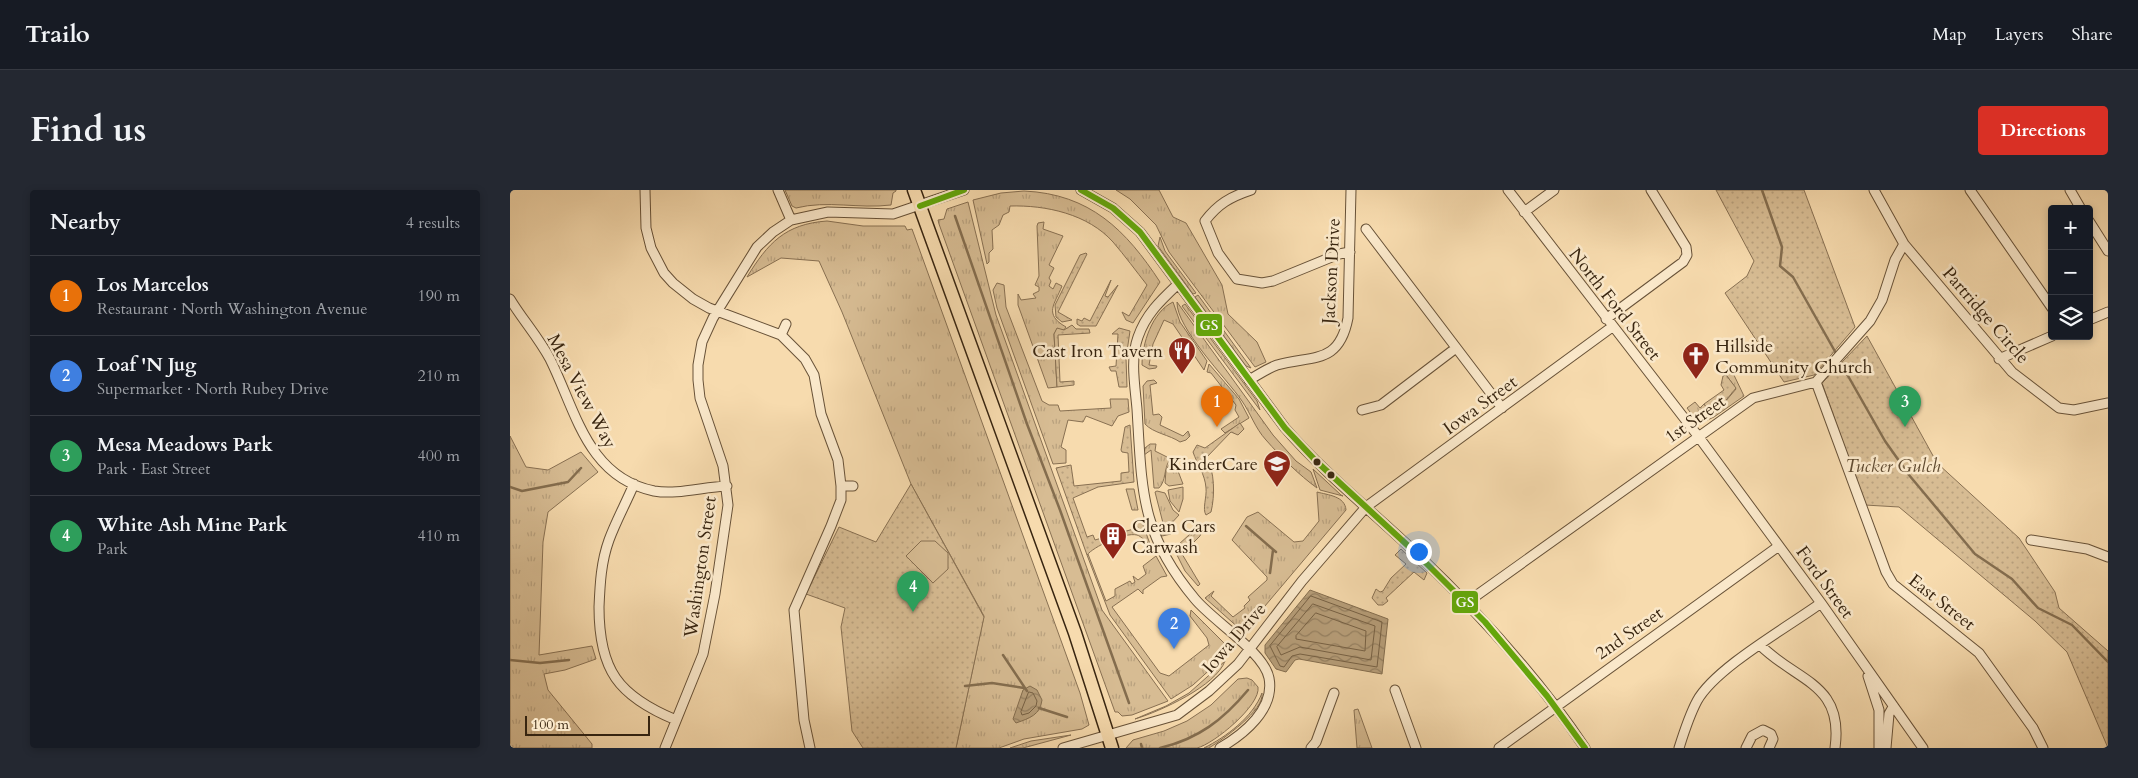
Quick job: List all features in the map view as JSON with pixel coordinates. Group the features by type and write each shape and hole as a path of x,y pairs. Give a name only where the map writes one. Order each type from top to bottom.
{"highway":[{"path":"914,190 1075,633 1110,742"}],"street":[{"path":"645,190 646,228 658,262 669,278 686,294 716,312 781,335 805,359 814,375 822,414 838,460 841,500 794,610 804,720 810,748"},
{"path":"778,190 791,220"},
{"name":"Washington Street","path":"665,748 703,654 728,505 723,466 700,398 698,380 698,365 702,342 716,312 757,247 773,232 791,220 828,212 893,214 964,190"},
{"path":"1080,190 1113,208 1133,224 1298,443 1470,605 1528,669 1585,748"},
{"path":"1251,190 1227,199 1214,209 1205,222 1218,253 1237,279 1262,283 1274,281 1339,254 1350,252"},
{"name":"Jackson Drive","path":"1249,380 1277,366 1307,361 1326,355 1340,340 1346,330 1350,252 1350,190"},
{"name":"North Ford Street","path":"1508,190 1698,436"},
{"path":"1524,212 1554,190"},
{"path":"1606,319 1683,262 1687,256 1686,247 1651,190"},
{"name":"Partridge Circle","path":"1874,190 1904,244 1999,359 2012,372 2059,408 2074,410 2108,403"},
{"path":"1970,190 2048,302"},
{"path":"2070,190 2079,205"},
{"path":"2093,227 2108,251"},
{"path":"1366,229 1502,408"},
{"path":"1816,382 1870,321 1882,300 1895,260 1904,244"},
{"path":"1178,284 1146,317 1135,349 1138,428 1146,513 1160,547 1193,598 1225,629 1250,649 1269,677 1270,694 1263,711 1246,730 1220,748"},
{"name":"Mesa View Way","path":"510,298 550,358 594,453 607,468 634,484 655,491 673,492 727,486"},
{"path":"2093,318 2108,312"},
{"path":"781,335 786,324"},
{"name":"Iowa Street","path":"1366,507 1612,327"},
{"path":"1999,359 2048,338"},
{"path":"1362,410 1381,405 1456,348"},
{"name":"1st Street","path":"1470,605 1473,598 1753,398 1816,382"},
{"name":"East Street","path":"1816,382 1883,563 1893,584 1979,653 2033,728 2043,748"},
{"name":"Ford Street","path":"1698,436 1821,603 1923,748"},
{"path":"634,484 604,556 600,592 600,640 609,667 629,694 652,710 676,720"},
{"path":"841,486 853,486"},
{"name":"Iowa Drive","path":"1064,748 1110,742 1176,715 1218,683 1250,649 1302,582 1366,507"},
{"path":"2031,540 2087,549 2108,557"},
{"name":"2nd Street","path":"1499,748 1779,546"},
{"path":"1678,748 1685,727 1704,690 1715,677 1821,603"},
{"path":"1760,646 1814,685 1829,701 1836,715 1835,748"},
{"path":"1867,668 1879,710 1878,748"},
{"path":"1395,690 1416,748"},
{"path":"1324,748 1314,745 1334,693"},
{"path":"1886,748 1889,714 1893,707"},
{"path":"1746,748 1752,736 1763,730 1771,734 1773,739 1769,748"}],"green space":[{"path":"785,190 896,191 893,193 891,205 819,205 796,208 792,206"},
{"path":"1116,190 1159,190 1173,217 1186,223 1222,285 1228,314 1257,342 1266,362 1255,367 1169,252 1156,225 1130,199"},
{"path":"1716,190 1804,190 1855,327 1814,375 1784,382 1725,293 1747,276 1754,261"},
{"path":"1024,191 1068,199 1087,207 1104,218 1134,246 1160,282 1133,323 1126,320 1122,312 1129,316 1147,285 1103,232 1079,218 1038,207 1010,206 1009,212 1003,215 999,225 992,230 993,249 989,253 989,262 987,264 973,200 1001,193"},
{"path":"968,202 996,315 1102,610 1168,701 1132,715 1122,716 1115,712 939,224 938,220 944,219 947,209"},
{"path":"827,221 863,226 905,226 907,230 912,229 1080,693 1089,725 1082,729 1024,739 999,748 956,748 984,616 911,484 842,312 819,261 781,258 747,277 762,254 779,237 800,226"},
{"path":"1044,222 1043,229 1063,236 1049,265 1054,268 1049,278 1051,281 1049,286 1053,289 1056,283 1062,286 1054,303 1053,313 1055,318 1066,327 1064,330 1057,329 1054,334 1057,387 1048,388 1018,305 1018,294 1021,300 1036,298 1033,294 1039,291 1039,287 1035,285 1039,276 1037,226 1038,223"},
{"path":"1160,237 1165,251 1196,293 1193,294 1158,246"},
{"path":"1086,253 1058,312 1072,320 1062,322 1056,317 1055,305 1080,255"},
{"path":"1111,280 1105,296 1108,297 1118,285 1096,326 1080,326 1077,324 1077,319 1082,321 1084,318 1090,321"},
{"path":"997,283 1004,285 1006,307 1042,401 1049,405 1058,405 1060,411 1111,408 1110,399 1128,399 1129,412 1118,416 1112,426 1086,416 1083,422 1068,420 1061,447 1066,450 1066,463 1053,464 997,308 993,290"},
{"path":"1198,295 1251,368 1246,366 1195,297"},
{"path":"1173,302 1180,322 1207,361 1204,370 1173,324 1164,320 1153,344 1149,365 1157,366 1156,368 1149,369 1142,365 1146,338 1150,329 1159,313"},
{"path":"1177,302 1273,435 1296,461 1311,472 1317,488 1290,466 1262,435 1235,391 1193,339 1179,313"},
{"path":"1185,304 1257,401 1260,410 1182,306"},
{"path":"1072,325 1076,329 1089,329 1090,333 1058,335 1060,382 1074,381 1074,385 1057,387 1054,334 1057,328 1064,330"},
{"path":"1119,328 1130,331 1126,358 1127,387 1119,387 1116,371 1111,371 1109,367 1116,366 1118,334 1112,334"},
{"name":"Tucker Gulch","path":"1867,336 1937,463 2019,538 2055,592 2059,608 2108,651 2108,748 2067,652 2035,621 1899,507 1865,505 1822,383"},
{"path":"1209,364 1239,399 1249,418 1225,433 1221,429 1239,417 1235,410 1236,405 1211,373 1207,372"},
{"path":"1732,371 1744,396 1714,417 1699,424 1687,408 1695,402 1700,408 1704,404 1713,416 1736,389 1725,373"},
{"path":"1726,375 1736,388 1713,416 1704,404 1724,390 1721,385 1723,376"},
{"path":"1154,380 1157,383 1150,385 1153,415 1159,414 1162,417 1160,425 1183,436 1188,431 1190,436 1186,440 1180,442 1152,430 1145,424 1143,386 1147,381"},
{"path":"1240,423 1244,429 1238,435 1231,432 1206,458 1213,476 1214,491 1211,512 1206,515 1204,510 1205,483 1193,452 1197,445 1205,448"},
{"path":"1130,425 1134,482 1098,487 1073,498 1087,537 1093,535 1095,540 1137,528 1136,523 1142,522 1150,544 1137,535 1125,536 1102,544 1087,555 1056,468 1071,465 1074,486 1121,481 1121,473 1129,472 1128,453 1121,450 1125,427"},
{"path":"510,436 526,467 548,470 581,452 598,472 548,512 543,542 539,655 592,646 596,659 565,670 544,674 548,690 592,744 592,748 510,748"},
{"path":"1150,444 1156,444 1155,451 1167,457 1169,461 1163,482 1159,488 1154,488 1151,450 1144,455 1145,448"},
{"path":"1170,463 1178,471 1183,484 1169,486 1165,483 1166,470"},
{"path":"1313,469 1341,495 1343,496 1320,490"},
{"path":"911,484 984,617 956,748 863,748 852,731 841,627 845,608 806,594 839,527 876,542"},
{"path":"1183,487 1183,499 1179,512 1170,501 1168,490"},
{"path":"1126,489 1134,489 1138,510 1132,510"},
{"path":"1155,492 1165,493 1173,510 1179,515 1168,527 1171,534 1162,536 1158,531 1163,523"},
{"path":"1317,492 1339,499 1345,505 1346,510 1254,619 1249,628 1241,630 1205,598 1214,591 1211,596 1233,617 1245,608 1244,606 1250,600 1248,597 1267,580 1267,577 1232,540 1247,517 1258,512 1294,542 1303,541 1319,521"},
{"path":"1201,524 1204,526 1200,536 1182,554 1200,584 1198,586 1185,571 1176,553 1178,545"},
{"path":"921,541 935,541 948,553 948,569 933,583 906,556"},
{"path":"1401,549 1427,573 1424,580 1414,572 1386,598 1388,601 1383,605 1378,605 1372,598 1376,589 1380,592 1383,591 1391,578 1406,564 1395,555"},
{"path":"1088,554 1106,601 1115,596 1115,589 1130,581 1132,584 1135,582 1133,576 1138,580 1146,574 1143,566 1156,556 1167,576 1161,577 1143,590 1143,594 1138,589 1112,607 1160,673 1169,676 1209,645 1207,638 1190,616 1191,610 1228,647 1227,654 1193,685 1171,699 1110,615"},
{"path":"1225,661 1220,670 1199,688 1173,704 1135,719 1166,706 1189,693"},
{"path":"1247,678 1252,680 1258,687 1257,695 1252,704 1225,732 1205,745 1197,748 1126,748 1133,740 1164,731 1187,721 1211,705 1238,679"},
{"path":"1262,693 1257,708 1242,724 1209,748 1204,748 1238,725 1258,702"},
{"path":"1358,709 1372,748 1357,748 1354,710"},
{"path":"1071,735 1023,748 1010,748 1031,741"}],"water":[{"path":"1310,590 1388,619 1382,674 1299,659 1295,660 1286,672 1276,669 1265,653 1265,645"},
{"path":"1030,686 1037,690 1042,700 1041,705 1037,713 1016,723 1013,719 1023,690"}],"waterway":[{"name":"Tucker Gulch","path":"1762,190 1782,247 1780,266 1793,277 1837,355"},
{"path":"955,216 1027,424 1129,703"},
{"name":"Tucker Gulch","path":"1839,360 1885,441 1909,475 1975,554 2012,579 2038,608 2072,625 2108,662"},
{"path":"510,487 522,491 568,482 581,468"},
{"path":"1246,526 1276,552"},
{"path":"1270,573 1273,550"},
{"path":"1003,655 1027,691"},
{"path":"510,660 540,663 569,660"},
{"path":"965,686 992,683 1024,688"},
{"path":"1160,748 1198,734 1209,727 1239,701 1248,690"},
{"path":"1039,708 1067,717"},
{"path":"1141,744 1142,748"}],"transit line":[{"name":"GS","path":"920,206 964,190"},
{"name":"GS","path":"1081,190 1113,208 1140,232 1285,428 1316,461 1417,554 1485,622 1547,696 1585,748"}],"place":[{"name":"Cast Iron Tavern","path":"1182,375"},
{"name":"Hillside Community Church","path":"1696,380"},
{"name":"Los Marcelos","path":"1217,427"},
{"name":"Mesa Meadows Park","path":"1905,427"},
{"name":"KinderCare","path":"1277,488"},
{"name":"Clean Cars Carwash","path":"1113,560"},
{"name":"White Ash Mine Park","path":"913,612"},
{"name":"Loaf 'N Jug","path":"1174,649"}]}
